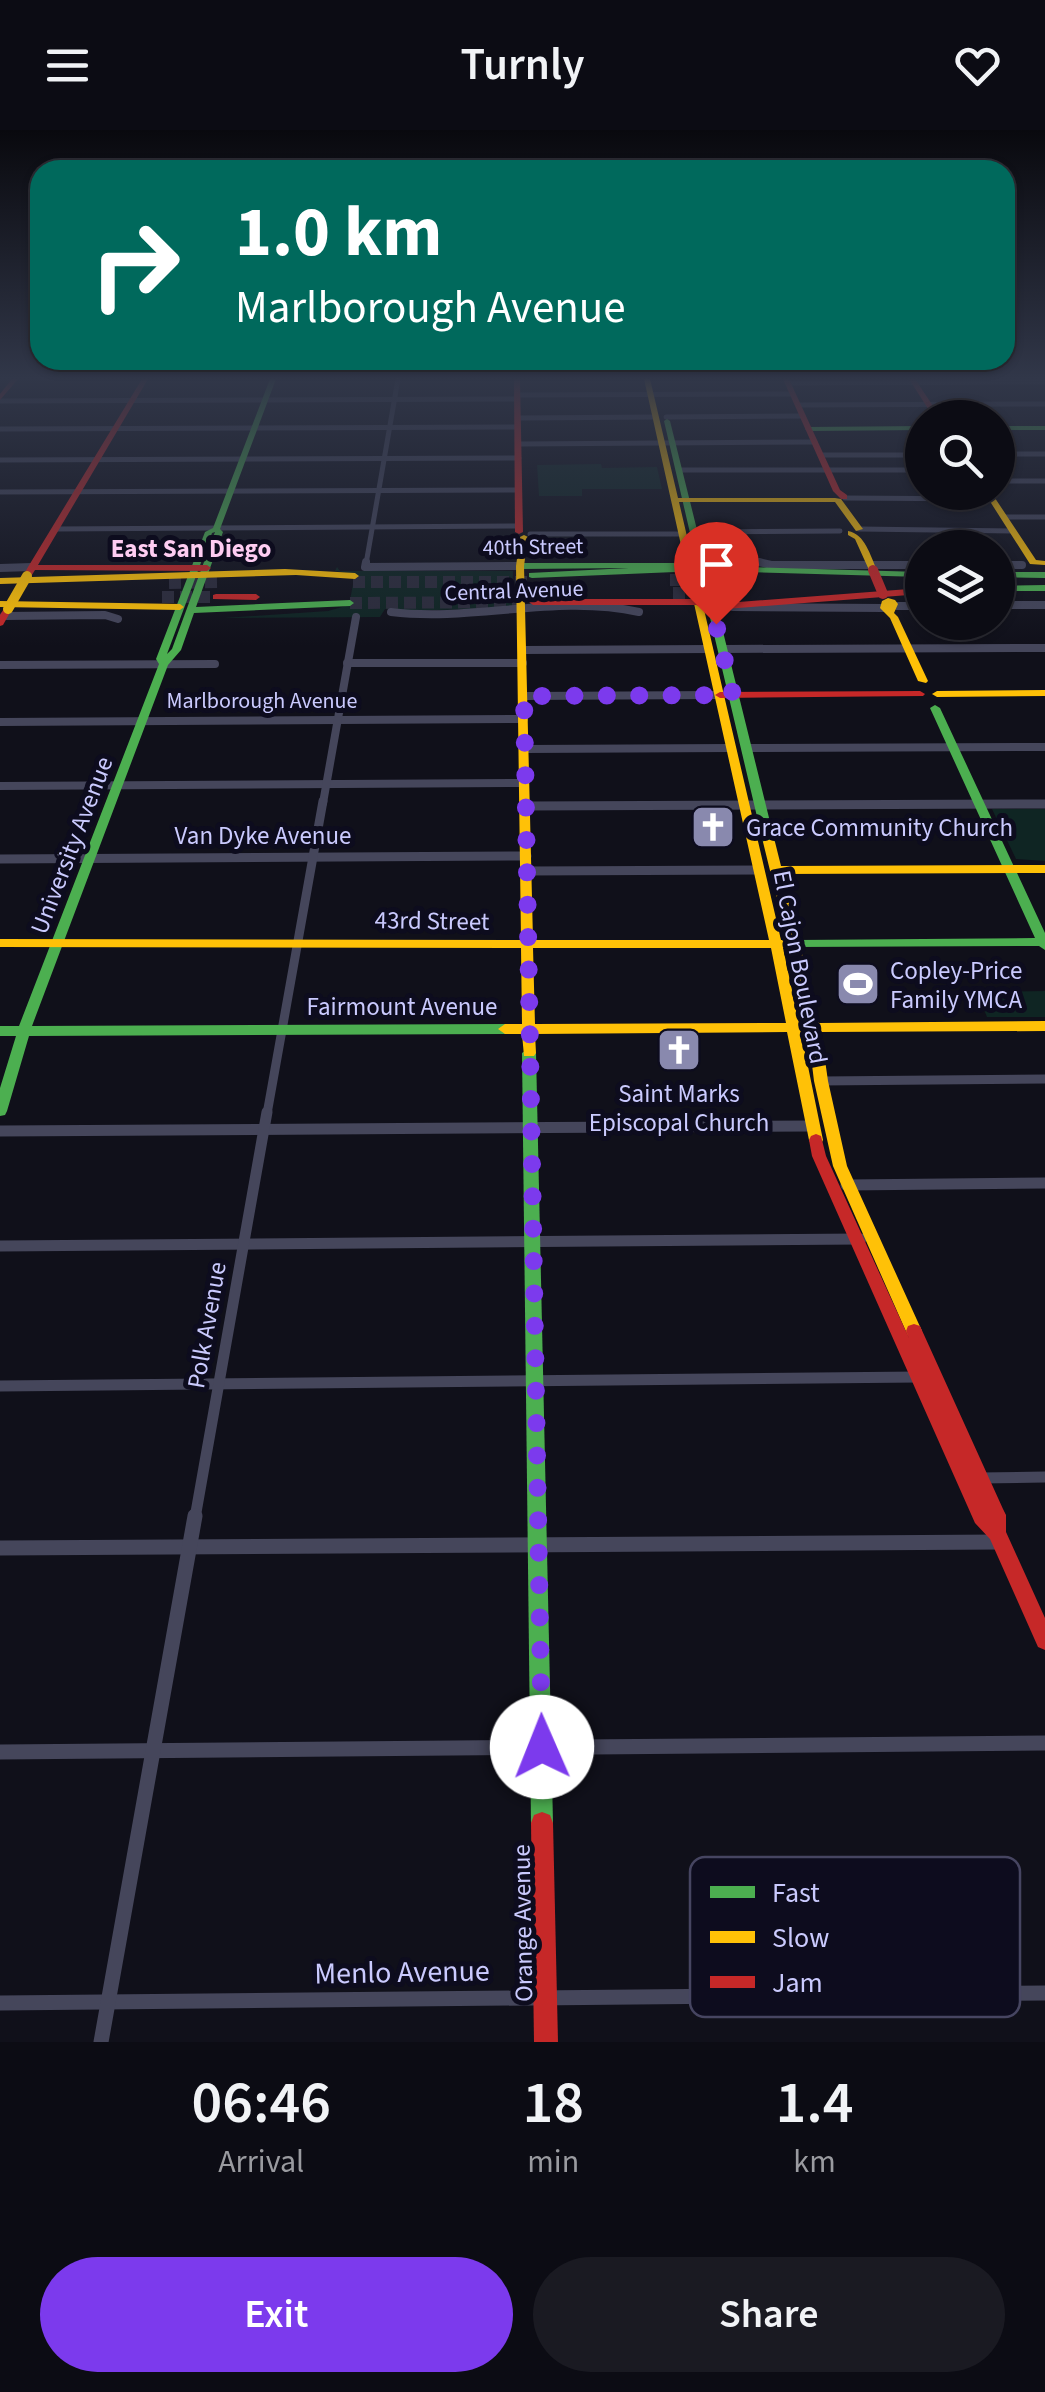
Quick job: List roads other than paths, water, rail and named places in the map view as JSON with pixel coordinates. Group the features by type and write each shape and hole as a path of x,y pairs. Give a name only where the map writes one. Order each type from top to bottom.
{"main road":[{"path":"2,611 30,572 91,468"},
{"name":"University Avenue","path":"0,1083 14,1044 22,1036 164,664 161,659 173,644 183,610 219,532 216,528 239,468"},
{"name":"Orange Avenue","path":"519,468 530,590 523,656 546,2042"},
{"name":"El Cajon Boulevard","path":"673,468 752,805 776,870 814,1027 820,1082 833,1142 918,1377 981,1518 999,1538 1045,1640"},
{"name":"El Cajon Boulevard","path":"679,470 680,500"},
{"path":"828,470 1044,943"},
{"path":"680,500 840,499"},
{"path":"999,510 1037,566"},
{"path":"530,590 696,568 905,574"},
{"path":"0,583 200,571"},
{"path":"30,572 294,573 355,588"},
{"path":"905,576 730,586 905,590"},
{"path":"0,583 166,590 2,611"},
{"path":"671,584 579,594 530,590 671,584"},
{"path":"355,588 218,593 355,588"},
{"path":"2,611 183,610 355,588"},
{"path":"1015,589 1045,588"},
{"path":"530,590 644,608 905,591"},
{"path":"726,695 1045,693"},
{"name":"El Cajon Boulevard","path":"752,805 759,870 794,1027 811,1126 832,1186 865,1239 935,1378 997,1515 999,1538"},
{"path":"776,870 1045,868"},
{"name":"43rd Street","path":"0,943 1044,943"},
{"name":"Fairmount Avenue","path":"0,1031 22,1036 282,1029 1045,1026"},
{"name":"University Avenue","path":"0,1111 23,1044 22,1036"},
{"path":"799,1061 807,1066 812,1080 820,1082"},
{"path":"811,1126 819,1128 833,1142"},
{"path":"902,1338 912,1346 928,1377 935,1378"}],"street":[{"name":"Polk Avenue","path":"101,2042 347,664 355,588 372,528 382,468"},
{"path":"679,470 905,470"},
{"path":"1015,481 1045,481"},
{"path":"0,492 520,490"},
{"path":"840,499 905,498"},
{"path":"55,529 372,528 688,533 855,531 1008,524 1045,518"},
{"path":"753,560 771,565 905,566"},
{"path":"0,568 30,572"},
{"name":"40th Street","path":"355,588 530,590"},
{"name":"Central Avenue","path":"391,612 496,613 530,590"},
{"path":"703,606 905,605"},
{"path":"1015,605 1045,605"},
{"path":"2,611 106,615 118,619"},
{"path":"347,664 715,649 1045,648"},
{"path":"0,665 215,664"},
{"path":"524,696 726,695"},
{"name":"Marlborough Avenue","path":"0,722 524,719"},
{"path":"525,749 1045,747"},
{"path":"0,786 526,784"},
{"path":"526,806 1045,804"},
{"name":"Van Dyke Avenue","path":"0,859 312,858 759,870"},
{"path":"820,1082 1045,1079"},
{"path":"0,1130 811,1126"},
{"path":"832,1186 1045,1183"},
{"path":"0,1246 865,1239"},
{"path":"0,1386 918,1377"},
{"path":"964,1478 1045,1477"},
{"path":"0,1548 999,1538"},
{"path":"0,1752 1045,1743"},
{"name":"Menlo Avenue","path":"1020,1993 1045,1993"},
{"name":"Menlo Avenue","path":"0,2003 690,1997"}],"tunnel":[{"path":"670,580 728,580"},
{"path":"169,583 221,582"},
{"path":"353,582 533,582"},
{"path":"673,593 732,593"},
{"path":"162,597 216,597"},
{"path":"350,603 533,602"}],"place":[{"name":"Grace Community Church","path":"713,827"},
{"name":"Copley-Price Family YMCA","path":"858,984"},
{"name":"Saint Marks Episcopal Church","path":"679,1050"}],"district":[{"name":"East San Diego","path":"191,548"}]}
